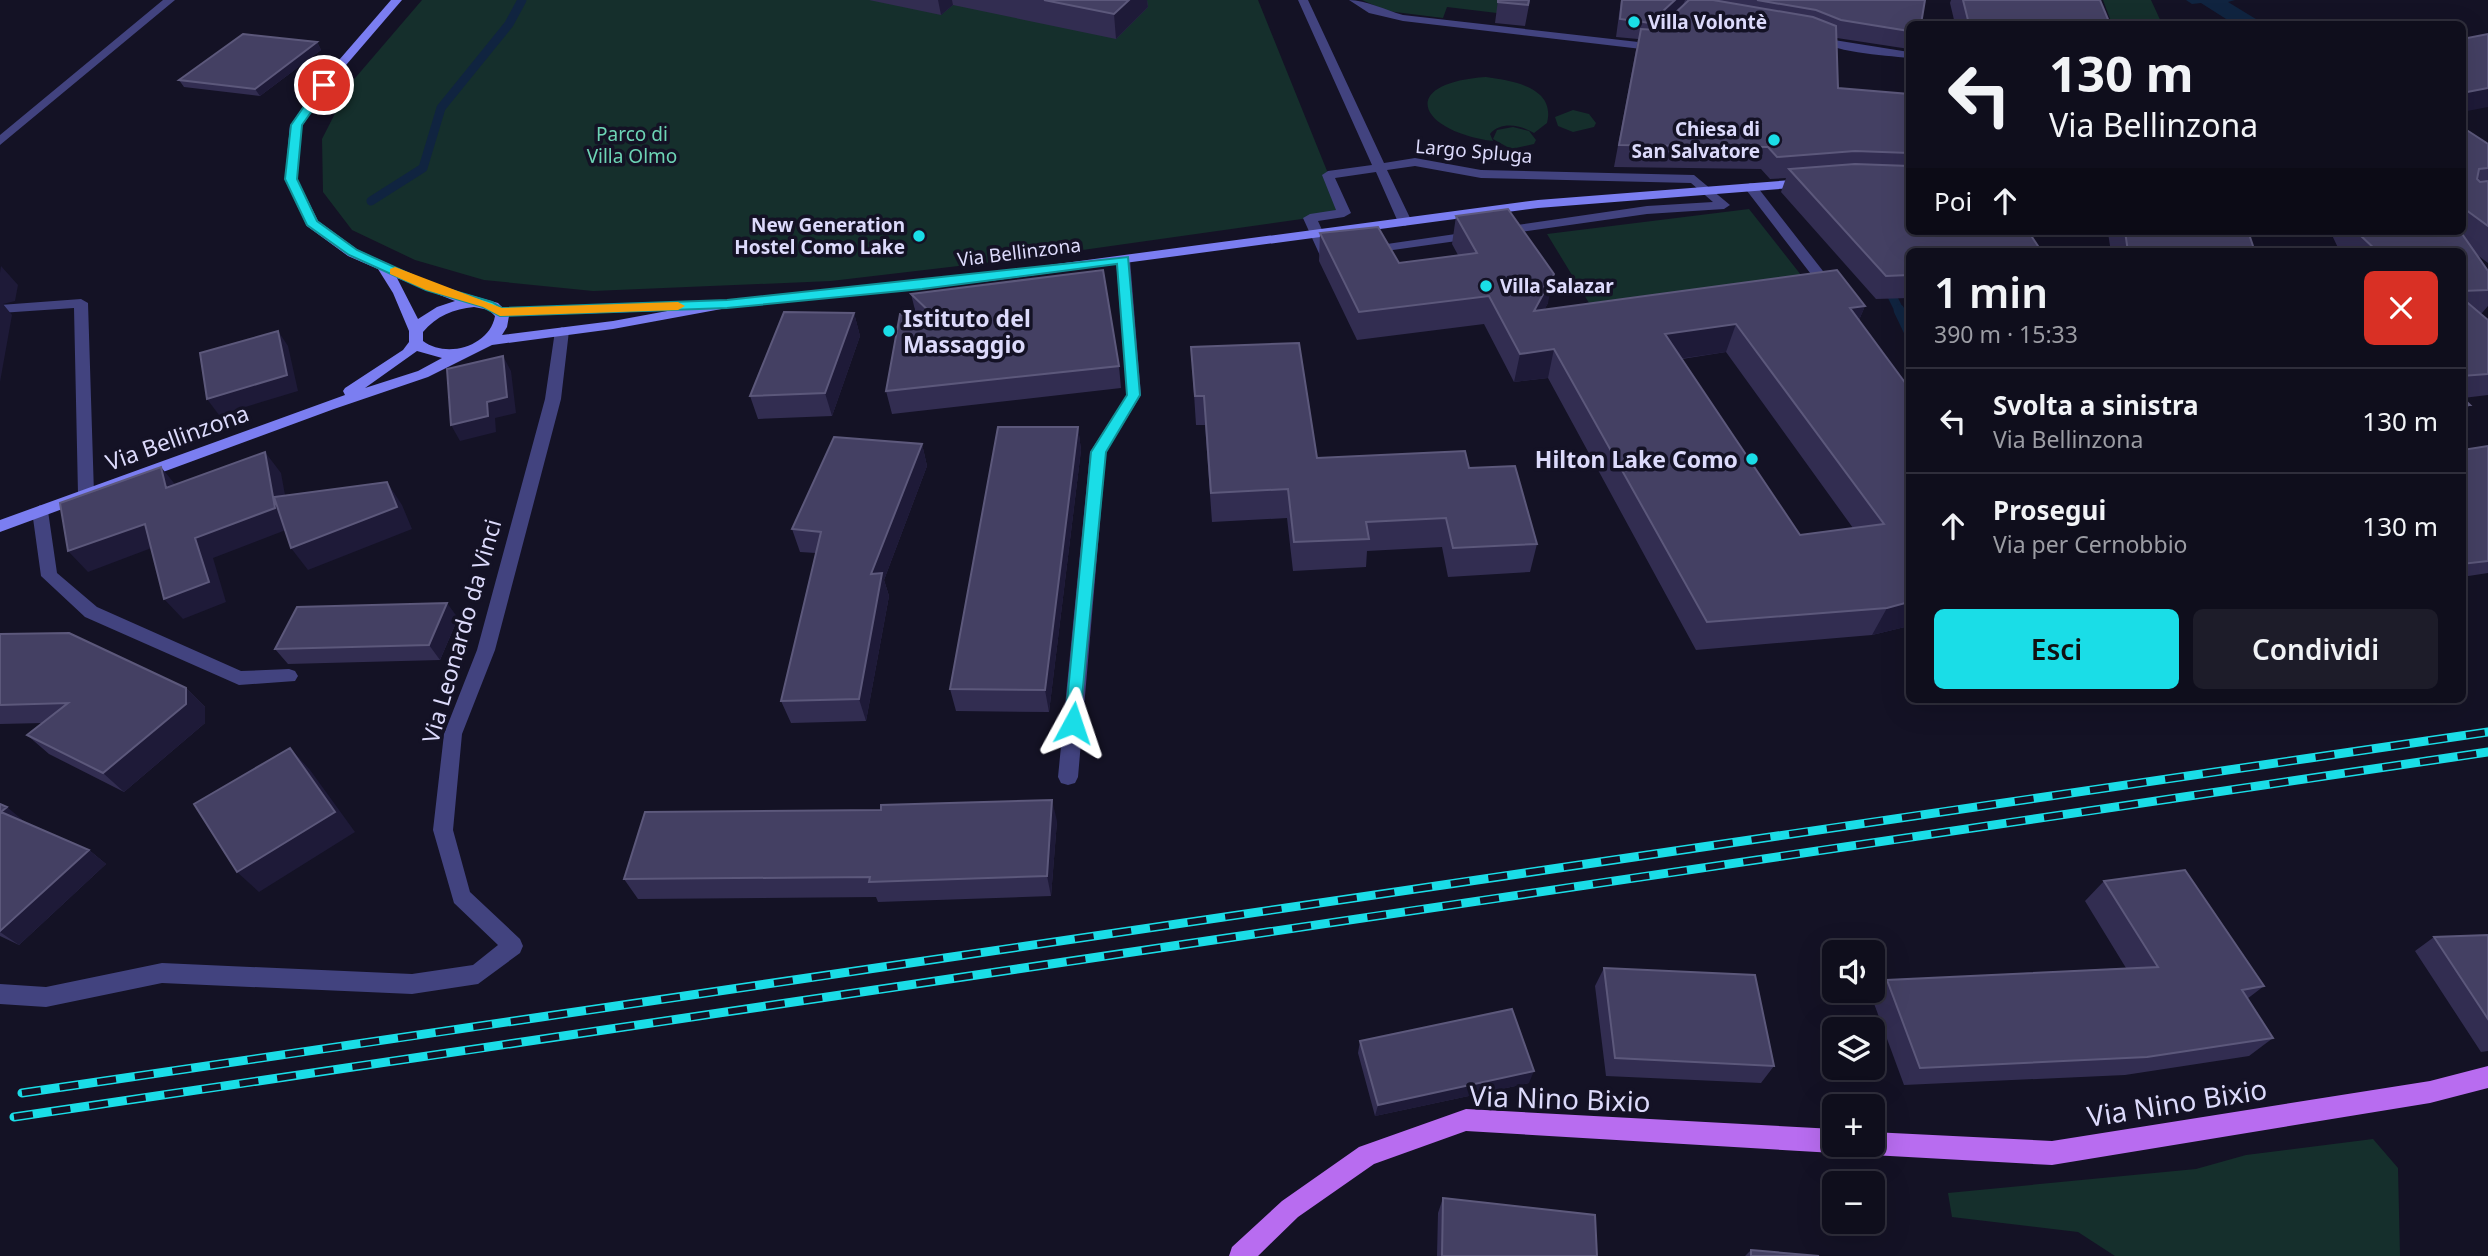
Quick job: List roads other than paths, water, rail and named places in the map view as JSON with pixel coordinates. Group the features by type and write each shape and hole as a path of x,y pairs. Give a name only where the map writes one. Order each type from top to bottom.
{"main road":[{"path":"382,265 400,293 423,350 443,355 482,344 501,326 500,312 487,304 474,303 353,253 312,223 291,179 296,125 324,85 397,0"},
{"path":"1317,234 1538,204 1821,182"},
{"name":"Via Bellinzona","path":"500,312 727,304 922,285 1317,234"},
{"name":"Via Bellinzona","path":"330,405 408,353 416,337 435,313 474,303"},
{"name":"Via Bellinzona","path":"0,526 330,405 423,374 482,344 727,304"},
{"name":"Via Nino Bixio","path":"1885,1144 2052,1153 2430,1092 2488,1077"},
{"name":"Via Nino Bixio","path":"1241,1256 1290,1209 1367,1155 1466,1120 1822,1140"}],"street":[{"path":"0,141 170,0"},
{"path":"1303,0 1405,222"},
{"path":"1354,0 1373,11 1403,18 1650,47 1667,29"},
{"path":"1810,33 1831,43 1906,55"},
{"name":"Largo Spluga","path":"1317,234 1310,218 1344,213 1328,175 1415,162 1481,174 1694,179 1706,189"},
{"path":"1750,187 1842,306"},
{"path":"1317,234 1327,257 1622,213 1724,205 1706,189"},
{"path":"1068,777 1098,452 1133,395 1123,260"},
{"path":"0,309 81,303 86,494"},
{"name":"Via Leonardo da Vinci","path":"0,994 46,997 162,973 412,984 478,974 513,946 461,897 443,830 453,734 486,650 553,399 562,331"},
{"path":"40,512 49,576 91,612 239,678 289,677"}],"water":[{"path":"2186,0 2235,0 2228,2 2259,21 2229,21 2201,3 2192,4"}],"waterway":[{"path":"371,201 423,168 441,108 509,24 522,0"},
{"path":"1886,284 1899,310"},
{"path":"1899,310 1906,325"}],"railway":[{"path":"22,1093 2488,732"},
{"path":"14,1117 2488,752"}],"place":[{"name":"Villa Volontè","path":"1634,22"},
{"name":"Chiesa di San Salvatore","path":"1774,140"},
{"name":"New Generation Hostel Como Lake","path":"919,236"},
{"name":"Villa Salazar","path":"1486,286"},
{"name":"Istituto del Massaggio","path":"889,331"},
{"name":"Hilton Lake Como","path":"1752,459"}],"park label":[{"name":"Parco di Villa Olmo","path":"632,145"}]}
